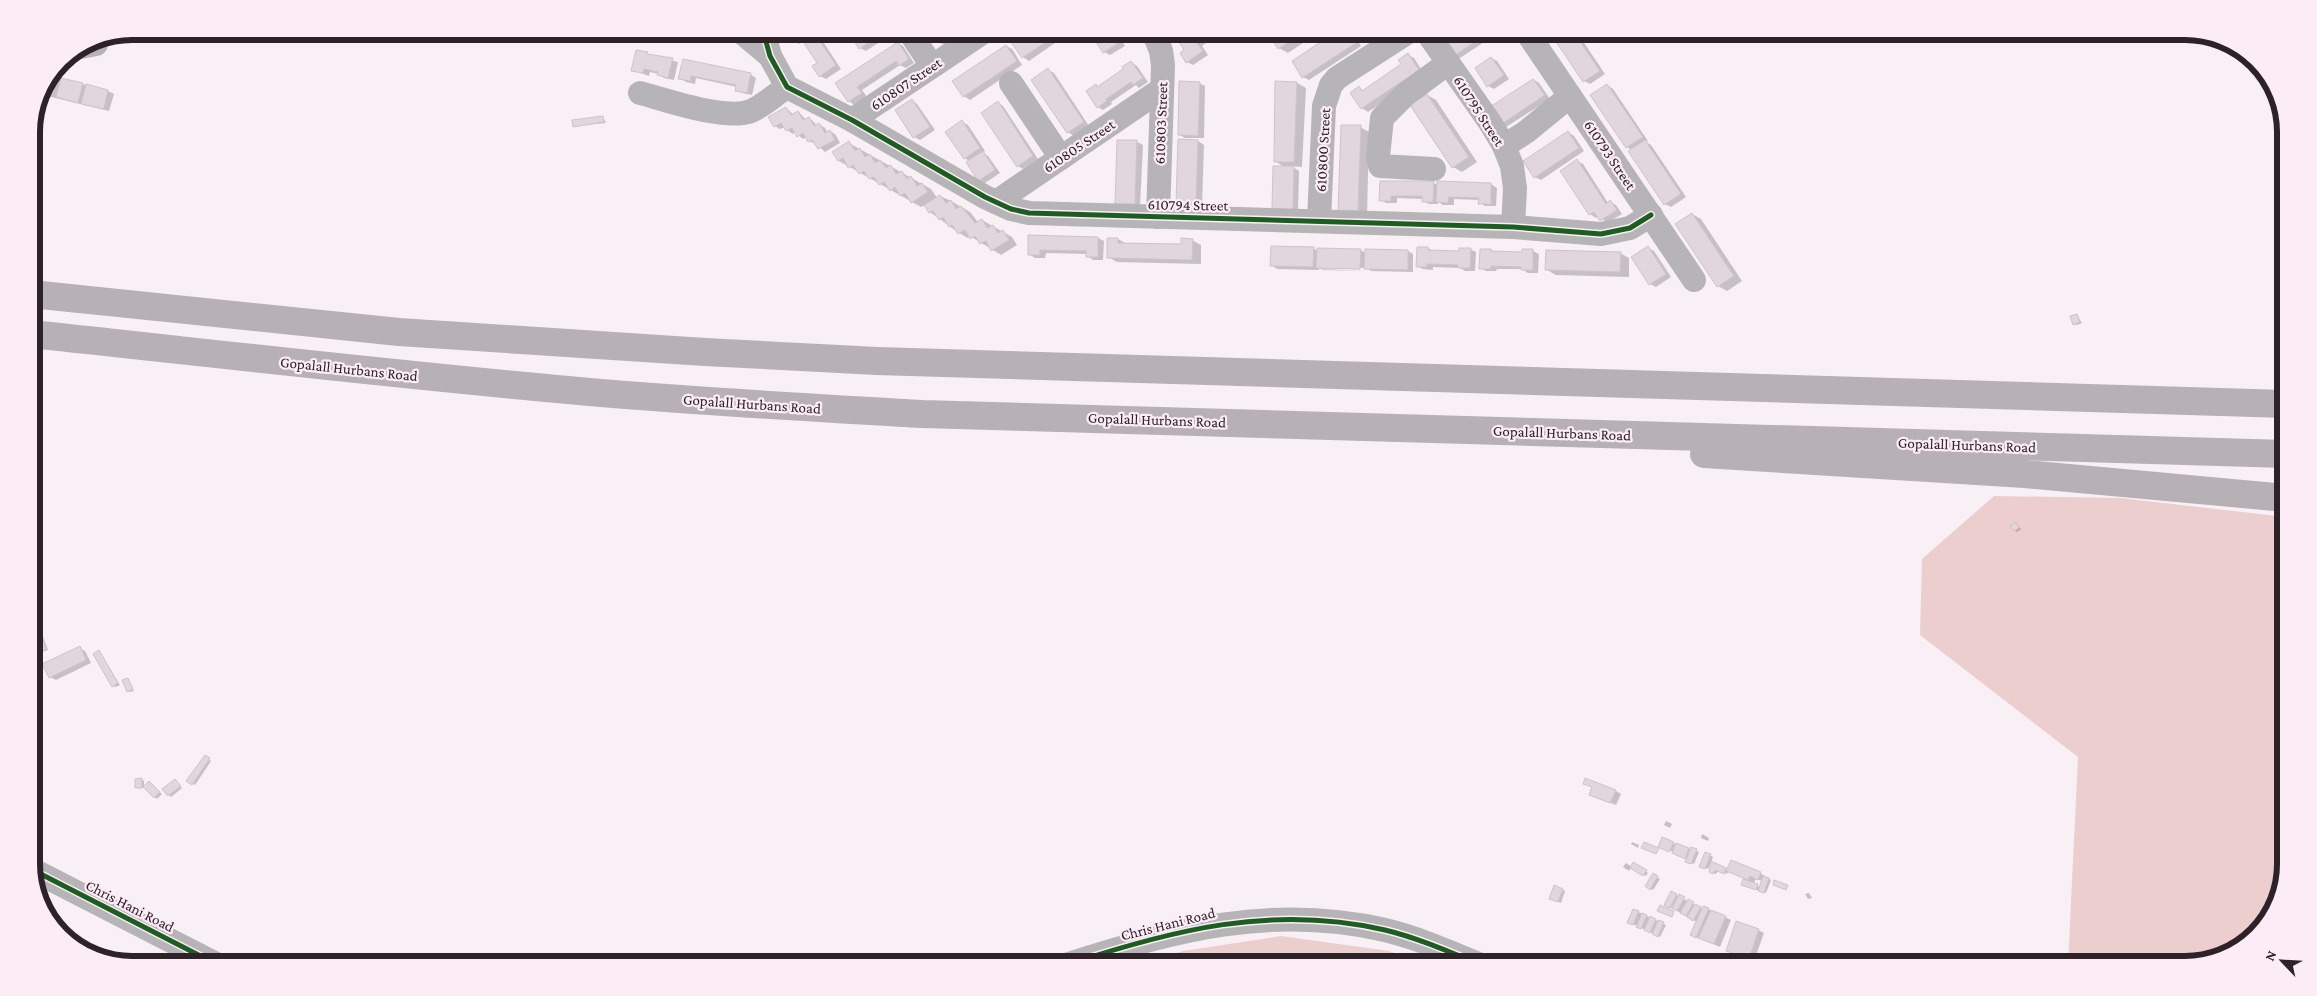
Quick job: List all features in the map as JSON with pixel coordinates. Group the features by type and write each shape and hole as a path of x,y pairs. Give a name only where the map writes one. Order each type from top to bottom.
{"highway":[{"path":"40,295 399,332 876,361 2277,404"},
{"name":"Gopalall Hurbans Road","path":"40,335 395,374 569,390 778,406 922,414 2277,454"},
{"path":"1580,434 1626,447 1723,456 2025,474 2277,497"}],"street":[{"path":"751,40 770,56"},
{"path":"640,94 720,113 735,114 751,111 787,87 770,56 766,40"},
{"path":"915,40 932,66"},
{"name":"610807 Street","path":"852,120 971,40"},
{"name":"610803 Street","path":"1157,40 1161,50 1162,89 1158,217"},
{"name":"610800 Street","path":"1319,221 1324,106 1331,85 1337,78 1396,40"},
{"name":"610795 Street","path":"1432,40 1504,146 1512,166 1515,188 1513,227"},
{"name":"610793 Street","path":"1532,40 1694,280"},
{"path":"1434,170 1380,166 1378,157 1382,118 1406,94 1448,63"},
{"path":"1011,83 1061,158"},
{"name":"610794 Street","path":"787,87 852,120 996,202 1029,213 1513,227 1601,234 1630,228 1650,215"},
{"name":"610805 Street","path":"996,202 1162,89"},
{"path":"1504,146 1570,96"},
{"name":"Chris Hani Road","path":"41,873 201,956"},
{"name":"Chris Hani Road","path":"1098,956 1189,930 1230,922 1284,920 1349,924 1386,930 1460,956"}],"shaded area":[{"path":"1994,496 2120,498 2277,516 2277,870 2272,894 2265,910 2246,933 2226,947 2197,955 2068,956 2078,757 1920,635 1922,559"},
{"path":"1281,936 1389,951 1403,956 1165,956 1183,951"}],"building":[{"path":"802,40 819,40 836,65 819,77 812,66 817,63"},
{"path":"854,40 873,40 859,49"},
{"path":"940,40 948,40 942,44"},
{"path":"1014,40 1049,40 1022,58 1011,42"},
{"path":"1095,40 1119,40 1120,42 1103,53"},
{"path":"1178,40 1201,40 1197,43 1203,51 1186,63 1180,53 1184,50"},
{"path":"1272,40 1292,40 1278,49"},
{"path":"1324,40 1354,40 1356,43 1302,78 1292,61"},
{"path":"1444,40 1478,40 1454,56"},
{"path":"1555,40 1579,40 1600,71 1583,82"},
{"path":"898,42 909,59 899,66 896,61 857,87 862,93 848,102 835,83"},
{"path":"1006,45 1017,61 963,97 952,81"},
{"path":"636,50 648,52 647,54 673,58 668,78 657,75 658,72 644,69 643,73 631,71"},
{"path":"1408,53 1419,70 1361,109 1350,93 1359,86 1362,91 1401,64 1398,60"},
{"path":"1491,57 1504,75 1487,87 1475,68"},
{"path":"683,59 751,73 747,93 735,91 736,85 691,76 690,81 678,79"},
{"path":"1131,61 1143,78 1133,85 1131,82 1106,99 1107,101 1097,108 1086,91 1096,84 1097,87"},
{"path":"1048,68 1084,122 1067,133 1031,80"},
{"path":"61,78 83,83 78,103 56,97"},
{"path":"1533,79 1545,95 1500,125 1488,108"},
{"path":"56,80 52,96 48,95"},
{"path":"1179,81 1200,82 1198,136 1178,135"},
{"path":"1275,81 1297,82 1294,162 1274,162"},
{"path":"86,84 108,90 104,109 81,104"},
{"path":"1607,84 1643,137 1626,148 1590,95"},
{"path":"1427,94 1469,157 1452,168 1410,105"},
{"path":"912,99 930,127 913,138 895,110"},
{"path":"998,101 1033,156 1017,167 981,113"},
{"path":"786,107 791,115 798,111 803,120 809,117 814,126 819,123 825,133 830,130 835,140 818,149 812,140 808,142 803,133 797,137 792,128 786,131 781,123 774,127 768,117"},
{"path":"603,116 604,122 573,127 572,120"},
{"path":"962,120 980,148 964,159 945,132"},
{"path":"1341,125 1361,125 1358,211 1338,211"},
{"path":"1568,131 1579,148 1534,178 1523,161"},
{"path":"1178,139 1198,140 1196,205 1176,204"},
{"path":"1117,140 1137,140 1135,204 1115,204"},
{"path":"1645,140 1681,194 1664,205 1628,151"},
{"path":"849,141 855,151 860,148 865,157 870,154 875,163 880,160 886,168 891,165 896,174 902,171 907,179 911,176 917,186 922,183 928,192 911,203 905,193 900,196 895,187 890,191 884,182 879,185 874,177 869,179 864,171 859,174 853,165 848,168 843,158 838,161 832,152"},
{"path":"983,151 995,170 978,181 966,162"},
{"path":"1577,159 1606,204 1610,200 1617,210 1600,221 1594,212 1589,215 1560,171"},
{"path":"1273,166 1294,166 1293,210 1272,209"},
{"path":"1380,181 1434,181 1433,202 1422,202 1422,196 1391,196 1391,201 1379,201"},
{"path":"1437,181 1491,183 1491,204 1478,204 1479,198 1449,197 1448,203 1436,202"},
{"path":"940,195 946,203 951,200 956,209 961,206 975,223 982,219 987,228 993,225 998,233 1003,230 1009,240 991,251 986,241 980,244 975,236 970,239 965,230 958,234 952,225 949,227 943,217 939,220 933,211 929,213 924,205"},
{"path":"1692,213 1734,276 1717,287 1675,224"},
{"path":"1028,235 1098,237 1098,257 1086,257 1086,251 1040,250 1040,255 1028,255"},
{"path":"1107,238 1118,238 1118,243 1181,244 1181,238 1193,239 1192,260 1107,258"},
{"path":"1271,246 1314,247 1313,267 1270,266"},
{"path":"1648,246 1666,274 1649,285 1631,257"},
{"path":"1417,247 1428,247 1428,250 1459,251 1459,248 1471,248 1470,268 1458,268 1458,265 1427,264 1427,267 1416,267"},
{"path":"1317,248 1361,249 1360,269 1316,268"},
{"path":"1365,249 1408,250 1408,270 1364,269"},
{"path":"1480,249 1522,252 1522,249 1533,249 1533,270 1521,270 1521,267 1491,266 1491,269 1479,269"},
{"path":"1546,250 1621,252 1620,272 1545,270"},
{"path":"2077,314 2080,322 2073,325 2070,316"},
{"path":"2016,522 2019,528 2014,531 2010,526"},
{"path":"40,631 46,649 40,651"},
{"path":"80,646 86,660 49,678 42,664"},
{"path":"99,650 118,683 112,687 93,654"},
{"path":"128,678 133,689 127,692 122,680"},
{"path":"205,755 210,758 192,785 186,781"},
{"path":"142,778 142,788 135,788 135,779"},
{"path":"1585,778 1616,790 1610,803 1589,795 1592,787 1583,784"},
{"path":"175,779 181,786 168,796 162,789"},
{"path":"149,781 160,792 154,798 143,787"},
{"path":"1662,837 1674,842 1669,852 1658,847"},
{"path":"1644,842 1659,848 1656,854 1641,848"},
{"path":"1676,843 1689,848 1685,859 1672,853"},
{"path":"1691,847 1697,849 1691,864 1685,862"},
{"path":"1705,852 1711,854 1705,869 1699,867"},
{"path":"1731,860 1761,872 1758,880 1750,876 1748,880 1726,871"},
{"path":"1711,861 1726,868 1724,874 1715,870 1713,874 1709,872"},
{"path":"1633,862 1647,870 1643,876 1630,868"},
{"path":"1653,873 1658,876 1650,890 1645,886"},
{"path":"1763,876 1769,878 1764,893 1758,891"},
{"path":"1743,879 1758,884 1756,890 1741,885"},
{"path":"1774,880 1788,885 1786,890 1773,885"},
{"path":"1554,885 1563,889 1558,902 1549,899"},
{"path":"1671,891 1677,894 1670,908 1664,905"},
{"path":"1679,894 1685,897 1677,911 1672,908"},
{"path":"1688,899 1694,902 1686,916 1680,913"},
{"path":"1695,904 1701,907 1693,921 1687,917"},
{"path":"1660,905 1674,911 1672,917 1657,911"},
{"path":"1703,906 1709,908 1696,938 1690,935"},
{"path":"1633,909 1639,911 1633,925 1627,923"},
{"path":"1711,910 1726,916 1714,944 1698,938"},
{"path":"1642,913 1647,915 1641,929 1636,927"},
{"path":"1650,916 1656,919 1650,933 1644,930"},
{"path":"1658,920 1664,922 1658,937 1652,934"},
{"path":"1736,921 1759,929 1750,956 1740,956 1726,951"}],"cycle path":[{"path":"766,40 770,56 787,87 852,120 985,197 1011,209 1029,213 1513,227 1601,234 1630,228 1651,215"},
{"path":"41,874 200,956"},
{"path":"1094,956 1184,932 1262,920 1343,923 1385,930 1422,941 1460,956"}]}
